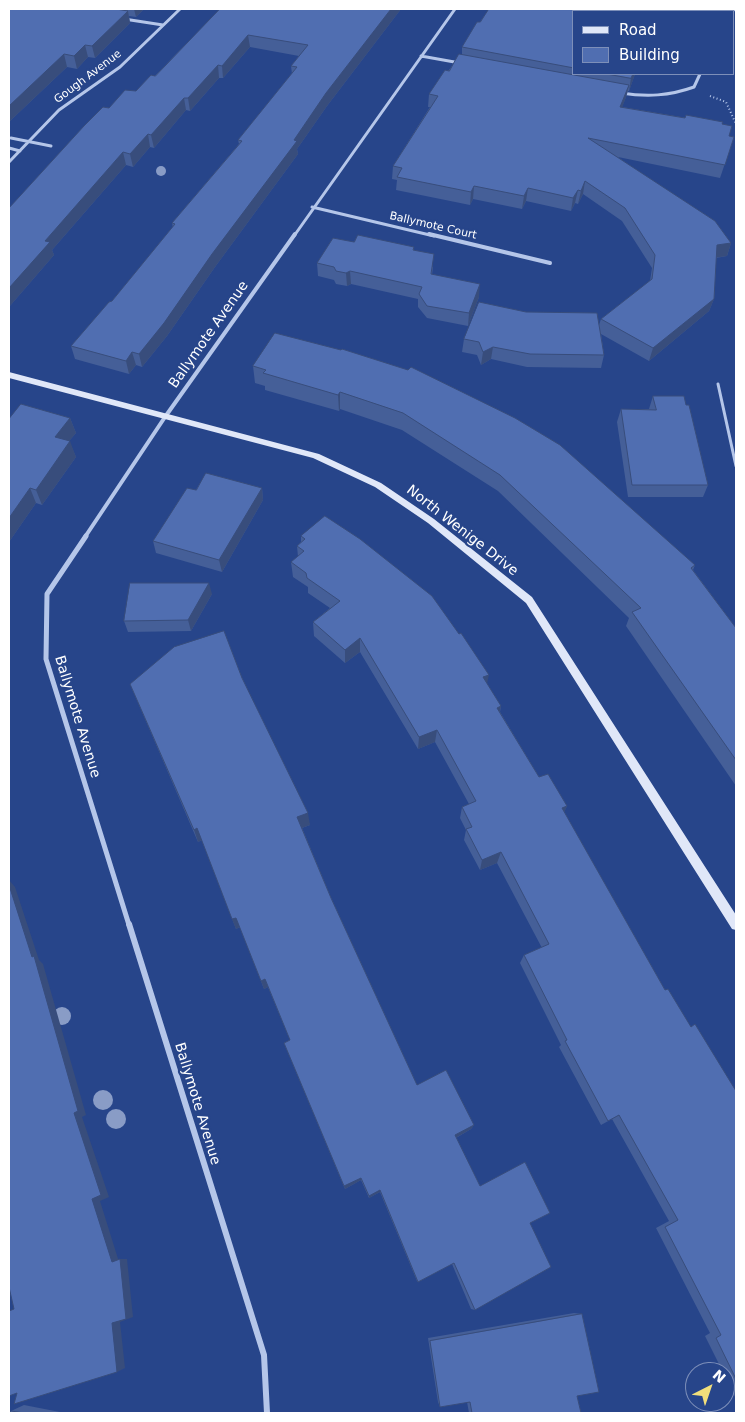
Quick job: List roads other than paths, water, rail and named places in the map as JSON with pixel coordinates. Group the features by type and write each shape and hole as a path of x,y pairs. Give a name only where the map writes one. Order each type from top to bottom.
{"street":[{"name":"Gough Avenue","path":"9,162 59,110 120,66 180,9"},
{"name":"Ballymote Avenue","path":"267,1413 264,1355 46,659 47,594 165,417 312,207 455,9"},
{"path":"123,19 163,25"},
{"path":"421,56 469,65"},
{"path":"614,92 643,97 665,96 694,87 700,75"},
{"path":"11,138 51,146"},
{"path":"9,148 20,150"},
{"name":"Ballymote Court","path":"312,207 550,263"},
{"name":"North Wenige Drive","path":"9,375 316,456 378,485 431,521 529,600 736,925"}],"lane":[{"path":"718,384 736,466"}]}
